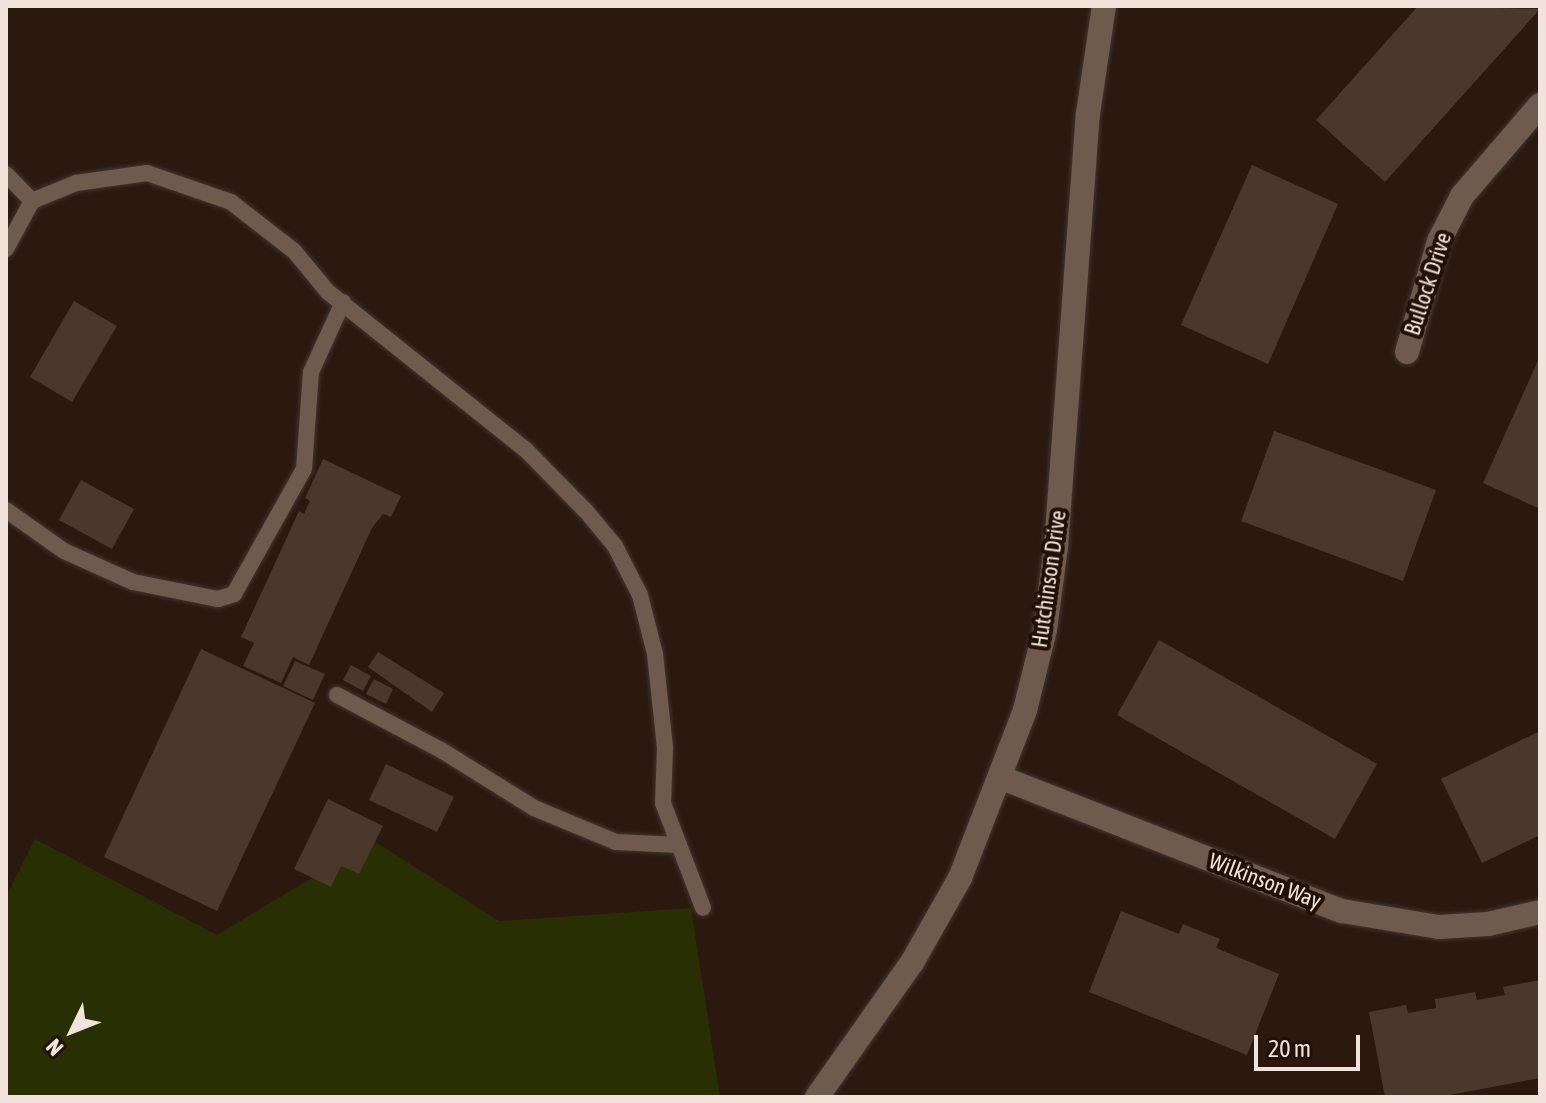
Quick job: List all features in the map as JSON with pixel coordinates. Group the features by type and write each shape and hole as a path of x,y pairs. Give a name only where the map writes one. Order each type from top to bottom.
{"street":[{"name":"Hutchinson Drive","path":"817,1097 913,961 960,878 1002,778 1045,630 1056,547 1088,114 1104,6"},
{"name":"Bullock Drive","path":"1407,352 1439,241 1462,196 1540,105"},
{"name":"Wilkinson Way","path":"1002,778 1342,911 1439,927 1488,924 1540,912"}],"lane":[{"path":"6,249 32,201 76,183 121,174 147,173 180,181 231,202 261,223 343,302 525,449 615,546 640,595 655,654 665,747 663,803 703,908"},
{"path":"6,174 32,201"},
{"path":"6,510 64,551 133,582 218,599 234,594 304,469 311,372 343,302"},
{"path":"337,695 441,750 534,808 616,842 679,845"}],"green space":[{"path":"35,839 217,935 374,841 499,921 691,908 720,1097 6,1097 6,897"}],"building":[{"path":"1418,6 1540,9 1385,182 1316,120"},
{"path":"1252,165 1338,204 1268,364 1181,325"},
{"path":"74,301 117,326 72,402 30,377"},
{"path":"1540,356 1540,509 1483,483"},
{"path":"1274,431 1436,490 1403,581 1241,521"},
{"path":"323,459 401,496 391,517 383,514 372,528 309,665 293,657 281,683 243,666 254,643 241,637 299,511 304,514 310,501 305,498"},
{"path":"81,480 134,509 112,549 59,520"},
{"path":"1159,640 1377,764 1335,839 1117,715"},
{"path":"201,649 315,703 217,911 104,857"},
{"path":"378,652 444,693 432,712 368,667"},
{"path":"295,661 325,674 313,700 283,686"},
{"path":"351,665 371,676 363,691 343,680"},
{"path":"374,679 393,689 386,704 366,694"},
{"path":"1540,731 1540,835 1482,863 1441,779"},
{"path":"386,764 454,797 437,832 369,800"},
{"path":"328,799 383,826 359,874 341,866 331,887 294,869"},
{"path":"1121,911 1179,934 1183,924 1220,939 1216,948 1279,974 1247,1055 1089,992"},
{"path":"1539,980 1540,1078 1439,1097 1385,1097 1369,1012 1406,1005 1408,1013 1436,1008 1435,999 1475,992 1477,1000 1505,995 1503,987"}]}
